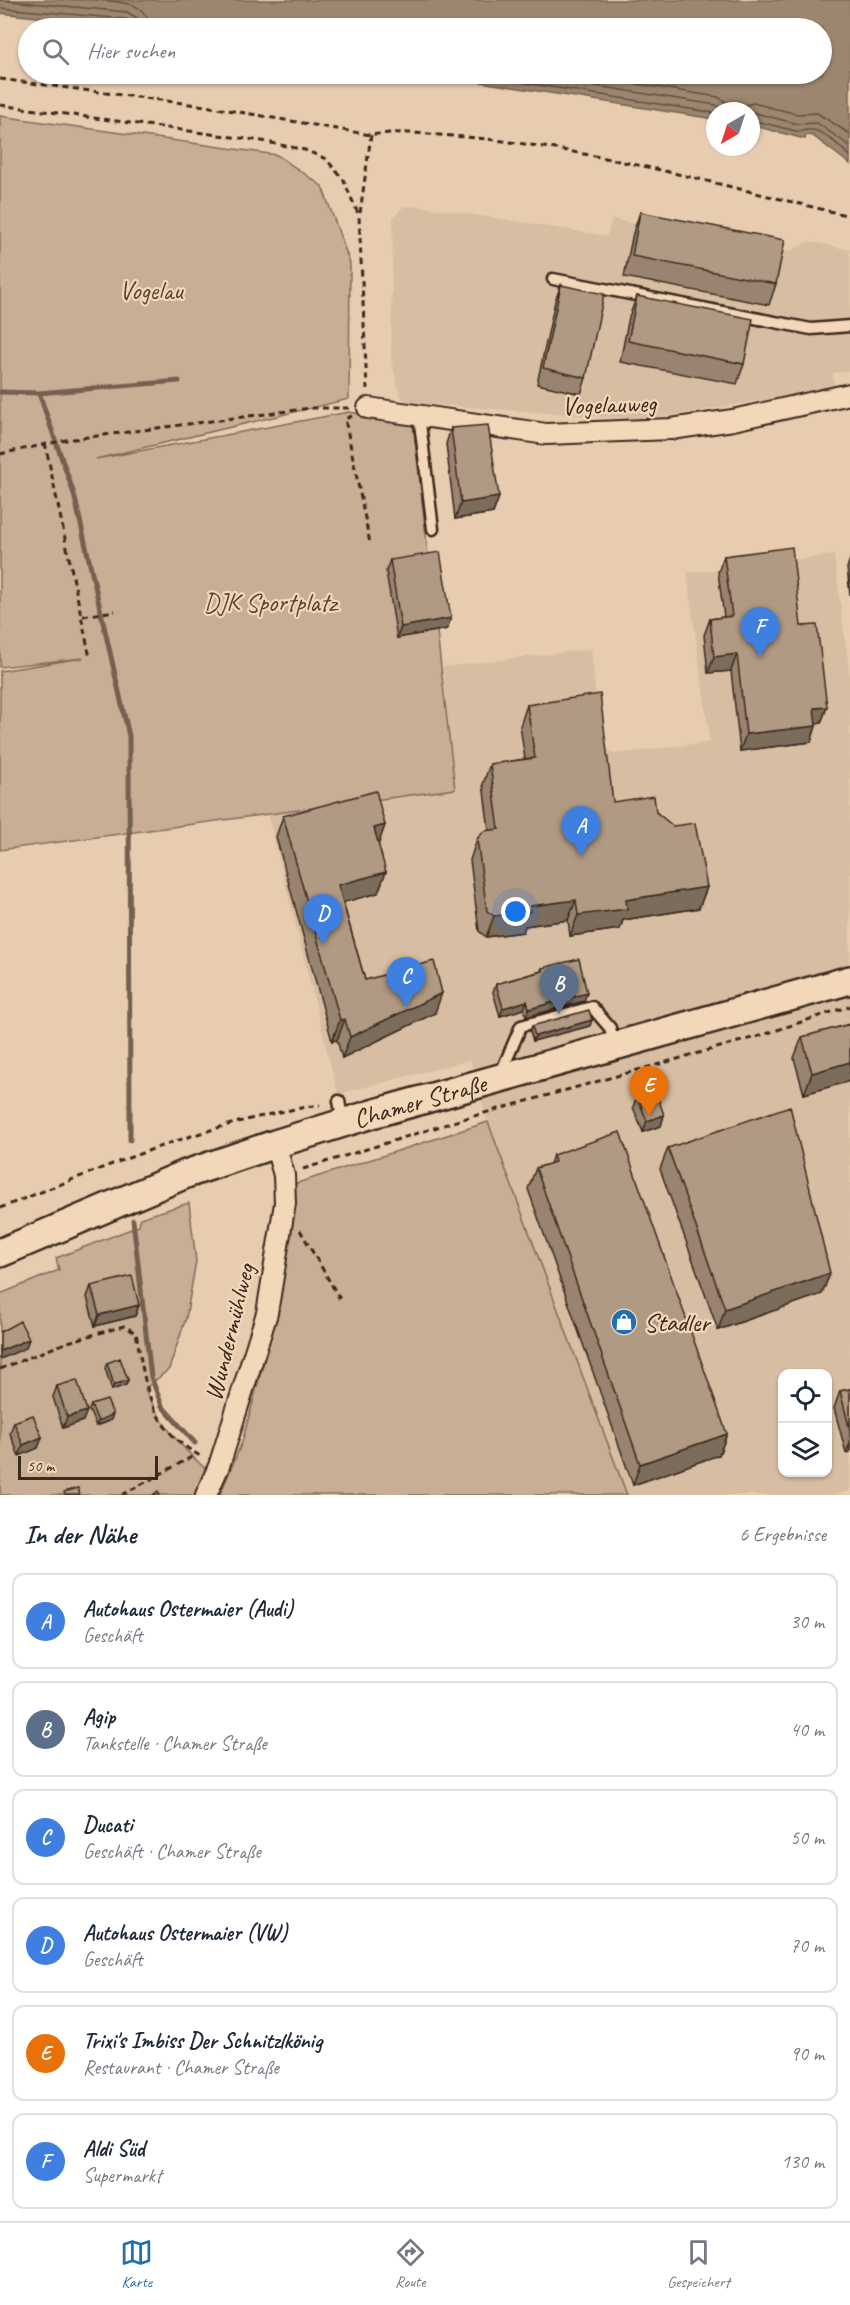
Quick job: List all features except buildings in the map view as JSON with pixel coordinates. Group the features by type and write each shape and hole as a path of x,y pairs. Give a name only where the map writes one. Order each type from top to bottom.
{"main road":[{"name":"Chamer Straße","path":"0,1253 186,1174 275,1144 341,1112 498,1079 850,980"}],"street":[{"name":"Vogelauweg","path":"368,408 546,434 671,429 733,420 850,394"},
{"name":"Wundermühlweg","path":"207,1495 219,1466 267,1313 285,1203 284,1175 275,1144"}],"lane":[{"path":"553,279 811,329 850,326"},
{"path":"419,415 433,529"},
{"path":"498,1079 503,1062 522,1026 591,1007 610,1028 615,1047"}],"path":[{"path":"0,79 18,81"},
{"path":"38,84 205,106 371,135 395,131 520,142 617,160 850,216"},
{"path":"0,105 262,141 305,150 326,159 343,179 359,216"},
{"path":"368,408 359,216 371,135"},
{"path":"0,454 45,443 311,408 368,408"},
{"path":"368,408 345,419 370,543"},
{"path":"45,443 90,658"},
{"path":"83,616 115,612"},
{"path":"284,1175 499,1110 756,1037 850,1006"},
{"path":"0,1208 192,1136"},
{"path":"285,1203 340,1301"},
{"path":"0,1369 68,1342 124,1326 136,1333 147,1394 161,1423 197,1454 219,1466"},
{"path":"122,1495 197,1454"}],"shaded area":[{"path":"404,206 426,207 607,236 612,219 776,254 793,250 809,241 850,250 850,371 833,373 834,386 822,390 676,415 630,419 413,403 404,400 399,393 391,359 393,218"},
{"path":"834,555 850,677 850,1491 832,1495 627,1495 488,1122 470,1060 338,1094 268,815 455,789 443,667 591,649 601,745 614,754 710,742 687,573"}],"green space":[{"path":"0,116 277,155 322,186 350,263 349,399 96,459 349,412 413,423 455,789 0,850 0,671 83,658 0,667"},
{"path":"488,1122 627,1495 220,1495 242,1442 276,1317 294,1184"},
{"path":"189,1203 196,1261 186,1318 169,1369 145,1389 172,1434 209,1472 199,1495 0,1495 0,1294 59,1270 56,1258 139,1226 140,1218"}],"water":[{"path":"0,0 850,0 850,164 813,136 806,135 805,139 760,127 760,102 706,102 706,118 493,84 832,84 832,18 47,18 0,13"}],"waterway":[{"path":"0,392 39,393 179,381"},
{"path":"39,393 74,494 129,736 130,1140"},
{"path":"133,1220 151,1377 162,1406 195,1443"}],"place":[{"name":"Aldi Süd","path":"760,657"},
{"name":"Autohaus Ostermaier (Audi)","path":"581,856"},
{"name":"Autohaus Ostermaier (VW)","path":"323,944"},
{"name":"Ducati","path":"406,1007"},
{"name":"Agip","path":"559,1014"},
{"name":"Trixi's Imbiss Der Schnitzlkönig","path":"649,1116"},
{"name":"Stadler","path":"624,1322"}],"park label":[{"name":"Vogelau","path":"151,290"},
{"name":"DJK Sportplatz","path":"270,602"}]}
